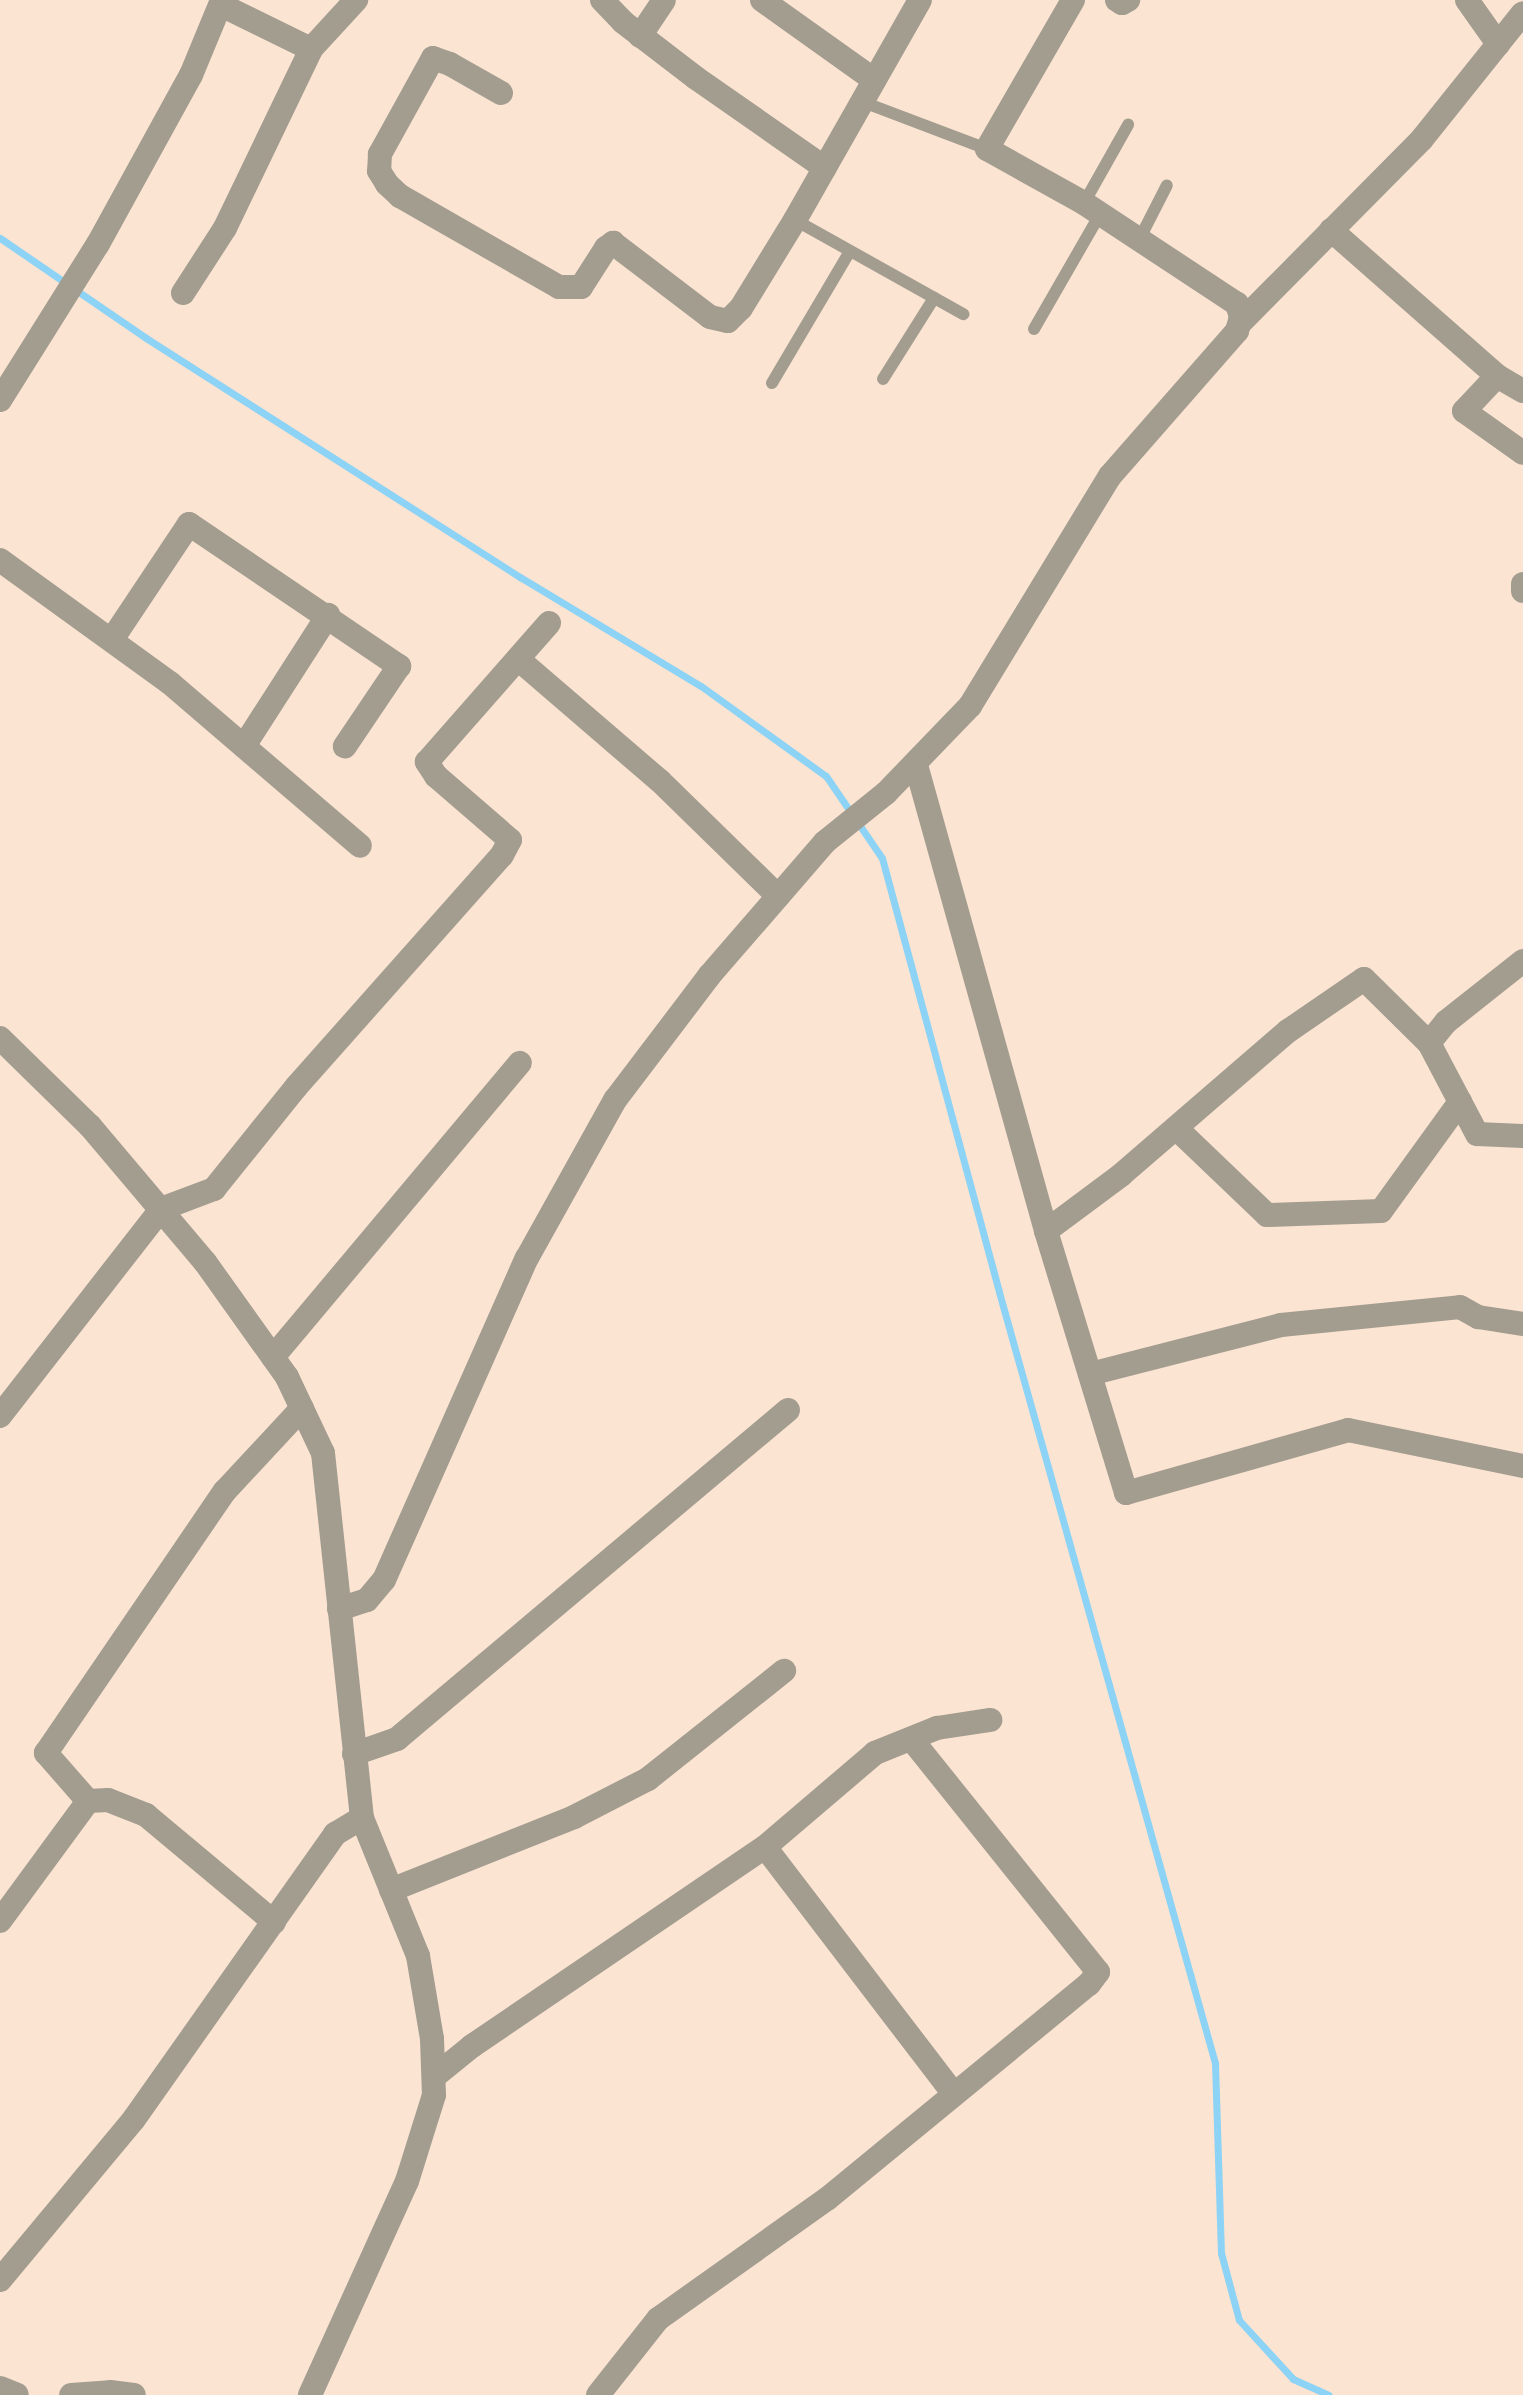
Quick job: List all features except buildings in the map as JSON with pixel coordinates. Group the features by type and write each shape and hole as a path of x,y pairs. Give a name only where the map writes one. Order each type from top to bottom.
{"street":[{"path":"183,293 225,228 311,49 356,0"},
{"path":"602,0 640,36 825,168"},
{"path":"640,36 664,0"},
{"path":"762,0 869,91"},
{"path":"501,93 433,58 383,148 379,171 400,196 559,287 581,287 606,248 613,243 710,317 728,321 741,308 795,220 919,0"},
{"path":"1073,0 987,149 1092,208 1237,304 1241,322"},
{"path":"1117,0 1122,3 1128,0"},
{"path":"1467,0 1498,44"},
{"path":"0,400 98,244 191,75 222,3 311,49"},
{"path":"339,1609 367,1600 384,1580 527,1258 615,1100 709,976 825,842 916,765 970,706 1110,476 1237,331 1241,322 1422,139 1523,13"},
{"path":"1331,230 1497,376 1523,391"},
{"path":"1497,376 1464,411 1523,453"},
{"path":"113,638 189,524 328,615 399,666 345,746"},
{"path":"0,560 113,638 360,846"},
{"path":"1523,584 1523,591"},
{"path":"244,746 328,615"},
{"path":"0,1416 161,1209 214,1189 296,1087 502,855 510,840 436,776 427,762 549,623"},
{"path":"518,659 660,781 778,896"},
{"path":"916,765 1046,1231 1126,1493 1348,1430 1523,1466"},
{"path":"1429,1043 1446,1022 1521,966"},
{"path":"1046,1231 1176,1128 1288,1031 1364,979 1429,1043 1477,1134 1523,1136"},
{"path":"0,1038 90,1126 205,1262 273,1357 323,1453 362,1818 418,1956 435,2076 430,2117 407,2181 310,2395"},
{"path":"273,1357 520,1063"},
{"path":"1176,1128 1267,1215 1381,1211 1460,1102"},
{"path":"1090,1374 1281,1325 1460,1307 1478,1317 1523,1324"},
{"path":"88,1801 46,1753 225,1491 302,1408"},
{"path":"354,1754 397,1739 788,1410"},
{"path":"391,1890 574,1817 648,1779 784,1671"},
{"path":"435,2076 472,2046 765,1847 875,1753 937,1728 990,1720"},
{"path":"598,2395 658,2319 827,2199 1089,1984 1098,1972 912,1740"},
{"path":"88,1801 108,1800 146,1815 274,1922"},
{"path":"0,1921 88,1801"},
{"path":"0,2280 134,2119 335,1834 362,1818"},
{"path":"765,1847 954,2094"},
{"path":"0,2388 17,2395"},
{"path":"71,2395 110,2392 134,2395"}],"lane":[{"path":"869,91 987,149"},
{"path":"1034,329 1128,125"},
{"path":"1140,238 1167,185"},
{"path":"795,220 963,314"},
{"path":"772,383 850,251"},
{"path":"883,379 934,298"}],"waterway":[{"path":"0,238 146,338 520,577 701,686 826,776 882,858 999,1292 1215,2063 1221,2253 1239,2320 1293,2379 1329,2395"}]}
